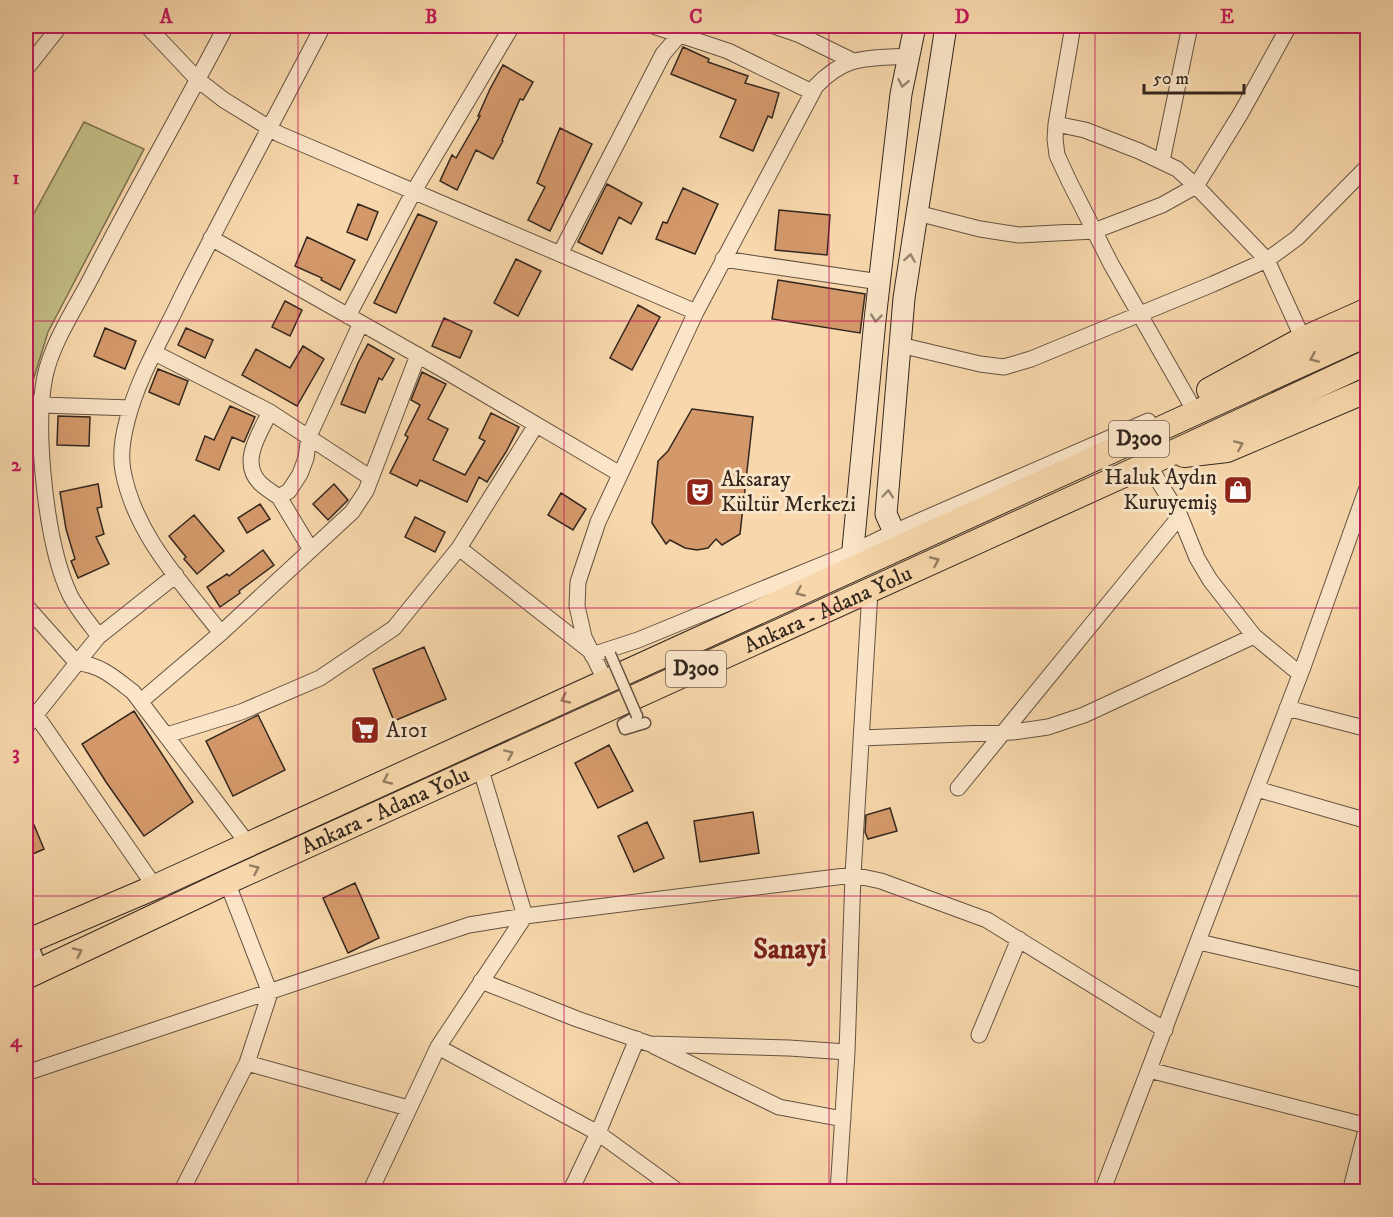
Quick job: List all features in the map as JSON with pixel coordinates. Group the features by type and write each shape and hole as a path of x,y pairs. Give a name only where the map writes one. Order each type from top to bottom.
{"highway":[{"path":"1145,437 1186,404 1303,339 1368,310"},
{"name":"Ankara - Adana Yolu","path":"34,956 155,887 605,680 902,537 1145,437 1368,334"},
{"name":"Ankara - Adana Yolu","path":"34,956 227,882 870,591 1368,362"},
{"path":"1154,461 1227,450 1368,390"}],"main road":[{"path":"852,561 901,94 915,26"},
{"path":"902,537 886,514 904,298 946,26"}],"street":[{"path":"26,69 60,26"},
{"path":"147,26 198,80 224,100 279,134 696,312"},
{"path":"99,636 71,597 57,563 47,510 42,456 42,405 45,375 58,342 131,200 226,26"},
{"path":"220,633 146,535 123,470 122,442 140,383 211,238 323,26"},
{"path":"279,497 289,491 300,474 306,458 309,436 355,319 414,191 512,26"},
{"path":"653,26 683,30 812,92"},
{"path":"774,26 800,35 851,60"},
{"path":"902,537 1186,404 1094,231 1057,155 1056,124 1073,26"},
{"path":"1162,161 1190,26"},
{"path":"917,213 980,229 1019,235 1094,231 1162,206 1196,186 1241,113 1289,26"},
{"path":"560,254 663,54 683,30"},
{"path":"605,680 584,637 577,606 578,582 598,522 696,312 812,92 831,71 851,60 909,56"},
{"path":"1056,124 1085,130 1177,169 1267,260 1303,339"},
{"path":"900,345 980,364 1004,367 1031,359 1267,260 1297,238 1368,165"},
{"path":"211,238 418,355 620,474"},
{"path":"723,259 880,282"},
{"path":"155,353 270,412 371,478"},
{"path":"141,701 220,633 352,512 366,491 418,355"},
{"path":"26,401 42,405 131,408"},
{"path":"270,412 253,446 252,472 259,482 279,497 311,550"},
{"path":"167,735 241,712 320,678 394,628 459,548 536,425"},
{"path":"1154,461 1197,558 1210,580 1254,636 1300,674"},
{"path":"1102,1191 1361,519 1368,485"},
{"path":"958,788 1180,516"},
{"path":"459,548 592,653"},
{"path":"592,653 638,640 852,561"},
{"path":"26,727 99,636 176,576"},
{"path":"838,1191 847,1052 853,875 870,591"},
{"path":"26,606 77,663 90,664 109,673 134,692 248,844"},
{"path":"861,738 1003,732 1048,727 1084,715 1254,636"},
{"path":"638,640 638,646 610,654 641,720"},
{"path":"1287,708 1368,729"},
{"path":"36,715 155,887"},
{"path":"480,767 525,916"},
{"path":"1257,789 1368,821"},
{"path":"26,1073 469,925 853,875 881,881 987,920 1165,1030"},
{"path":"181,1191 247,1063 270,993 227,882"},
{"path":"370,1191 438,1047 525,916"},
{"path":"979,1035 1019,939"},
{"path":"1199,942 1368,981"},
{"path":"481,981 577,1019 644,1042 779,1107 843,1119"},
{"path":"644,1042 847,1052"},
{"path":"570,1191 644,1042"},
{"path":"438,1047 598,1133 679,1191"},
{"path":"247,1063 408,1108"},
{"path":"1149,1070 1367,1125 1350,1191"},
{"path":"26,1182 37,1191"}],"shaded area":[{"path":"84,122 144,149 48,332 31,387 26,387 26,228"}],"building":[{"path":"683,47 709,59 708,62 748,76 745,83 779,93 772,118 768,116 753,151 720,137 736,100 671,74"},
{"path":"503,65 533,82 523,100 520,99 493,159 476,150 457,190 440,181 452,155 456,158 480,116 478,116"},
{"path":"560,128 592,144 550,231 528,220 545,187 537,183"},
{"path":"607,184 642,203 631,224 619,217 602,254 578,242"},
{"path":"683,188 718,204 695,254 656,239 663,222 667,223"},
{"path":"358,204 378,212 367,240 347,232"},
{"path":"779,210 830,215 827,255 775,250"},
{"path":"418,214 437,222 396,313 374,303"},
{"path":"307,237 355,260 340,290 321,280 322,278 295,266"},
{"path":"516,259 541,271 518,316 494,303"},
{"path":"778,280 865,294 860,333 772,319"},
{"path":"285,301 302,310 290,336 272,327"},
{"path":"638,305 660,317 632,370 610,358"},
{"path":"444,318 472,331 460,358 432,346"},
{"path":"105,328 136,341 125,369 94,356"},
{"path":"186,328 213,340 205,358 178,345"},
{"path":"368,344 394,359 382,380 379,378 365,413 341,404"},
{"path":"303,346 324,359 297,406 242,375 256,349 290,368"},
{"path":"158,369 188,381 179,405 149,392"},
{"path":"422,372 446,384 428,419 448,429 433,460 465,475 485,441 479,438 491,413 519,427 487,482 479,477 467,502 420,480 417,486 390,473 408,437 405,435 420,405 411,400"},
{"path":"230,406 255,417 244,442 232,437 219,470 196,460 205,436 214,440"},
{"name":"Aksaray Kültür Merkezi","path":"692,409 753,417 740,534 722,545 716,539 708,548 697,550 685,548 670,540 666,544 652,523 658,461 668,451"},
{"path":"58,416 90,417 89,446 57,445"},
{"path":"98,484 102,507 97,508 104,534 96,537 109,564 78,578 71,561 75,559 66,529 60,492"},
{"path":"334,484 348,500 328,520 313,504"},
{"path":"561,493 586,509 573,530 548,515"},
{"path":"260,504 270,519 247,533 238,518"},
{"path":"194,515 224,551 197,574 169,536"},
{"path":"415,517 445,532 435,552 405,537"},
{"path":"263,550 274,565 220,607 207,587 227,574 229,576"},
{"path":"424,647 446,699 394,721 373,669"},
{"path":"134,711 193,802 144,836 82,744"},
{"path":"258,715 285,770 233,796 206,741"},
{"path":"609,745 633,791 598,808 575,763"},
{"path":"890,808 897,831 868,839 865,832 866,815"},
{"path":"753,812 759,853 700,862 694,821"},
{"path":"647,822 664,858 634,872 618,836"},
{"path":"34,825 44,849 26,857 26,829"},
{"path":"355,883 379,938 348,953 323,898"}],"place":[{"name":"Haluk Aydın Kuruyemiş","path":"1238,490"},
{"name":"Aksaray Kültür Merkezi","path":"700,492"},
{"name":"A101","path":"365,730"}],"district":[{"name":"Sanayi","path":"790,949"}]}
